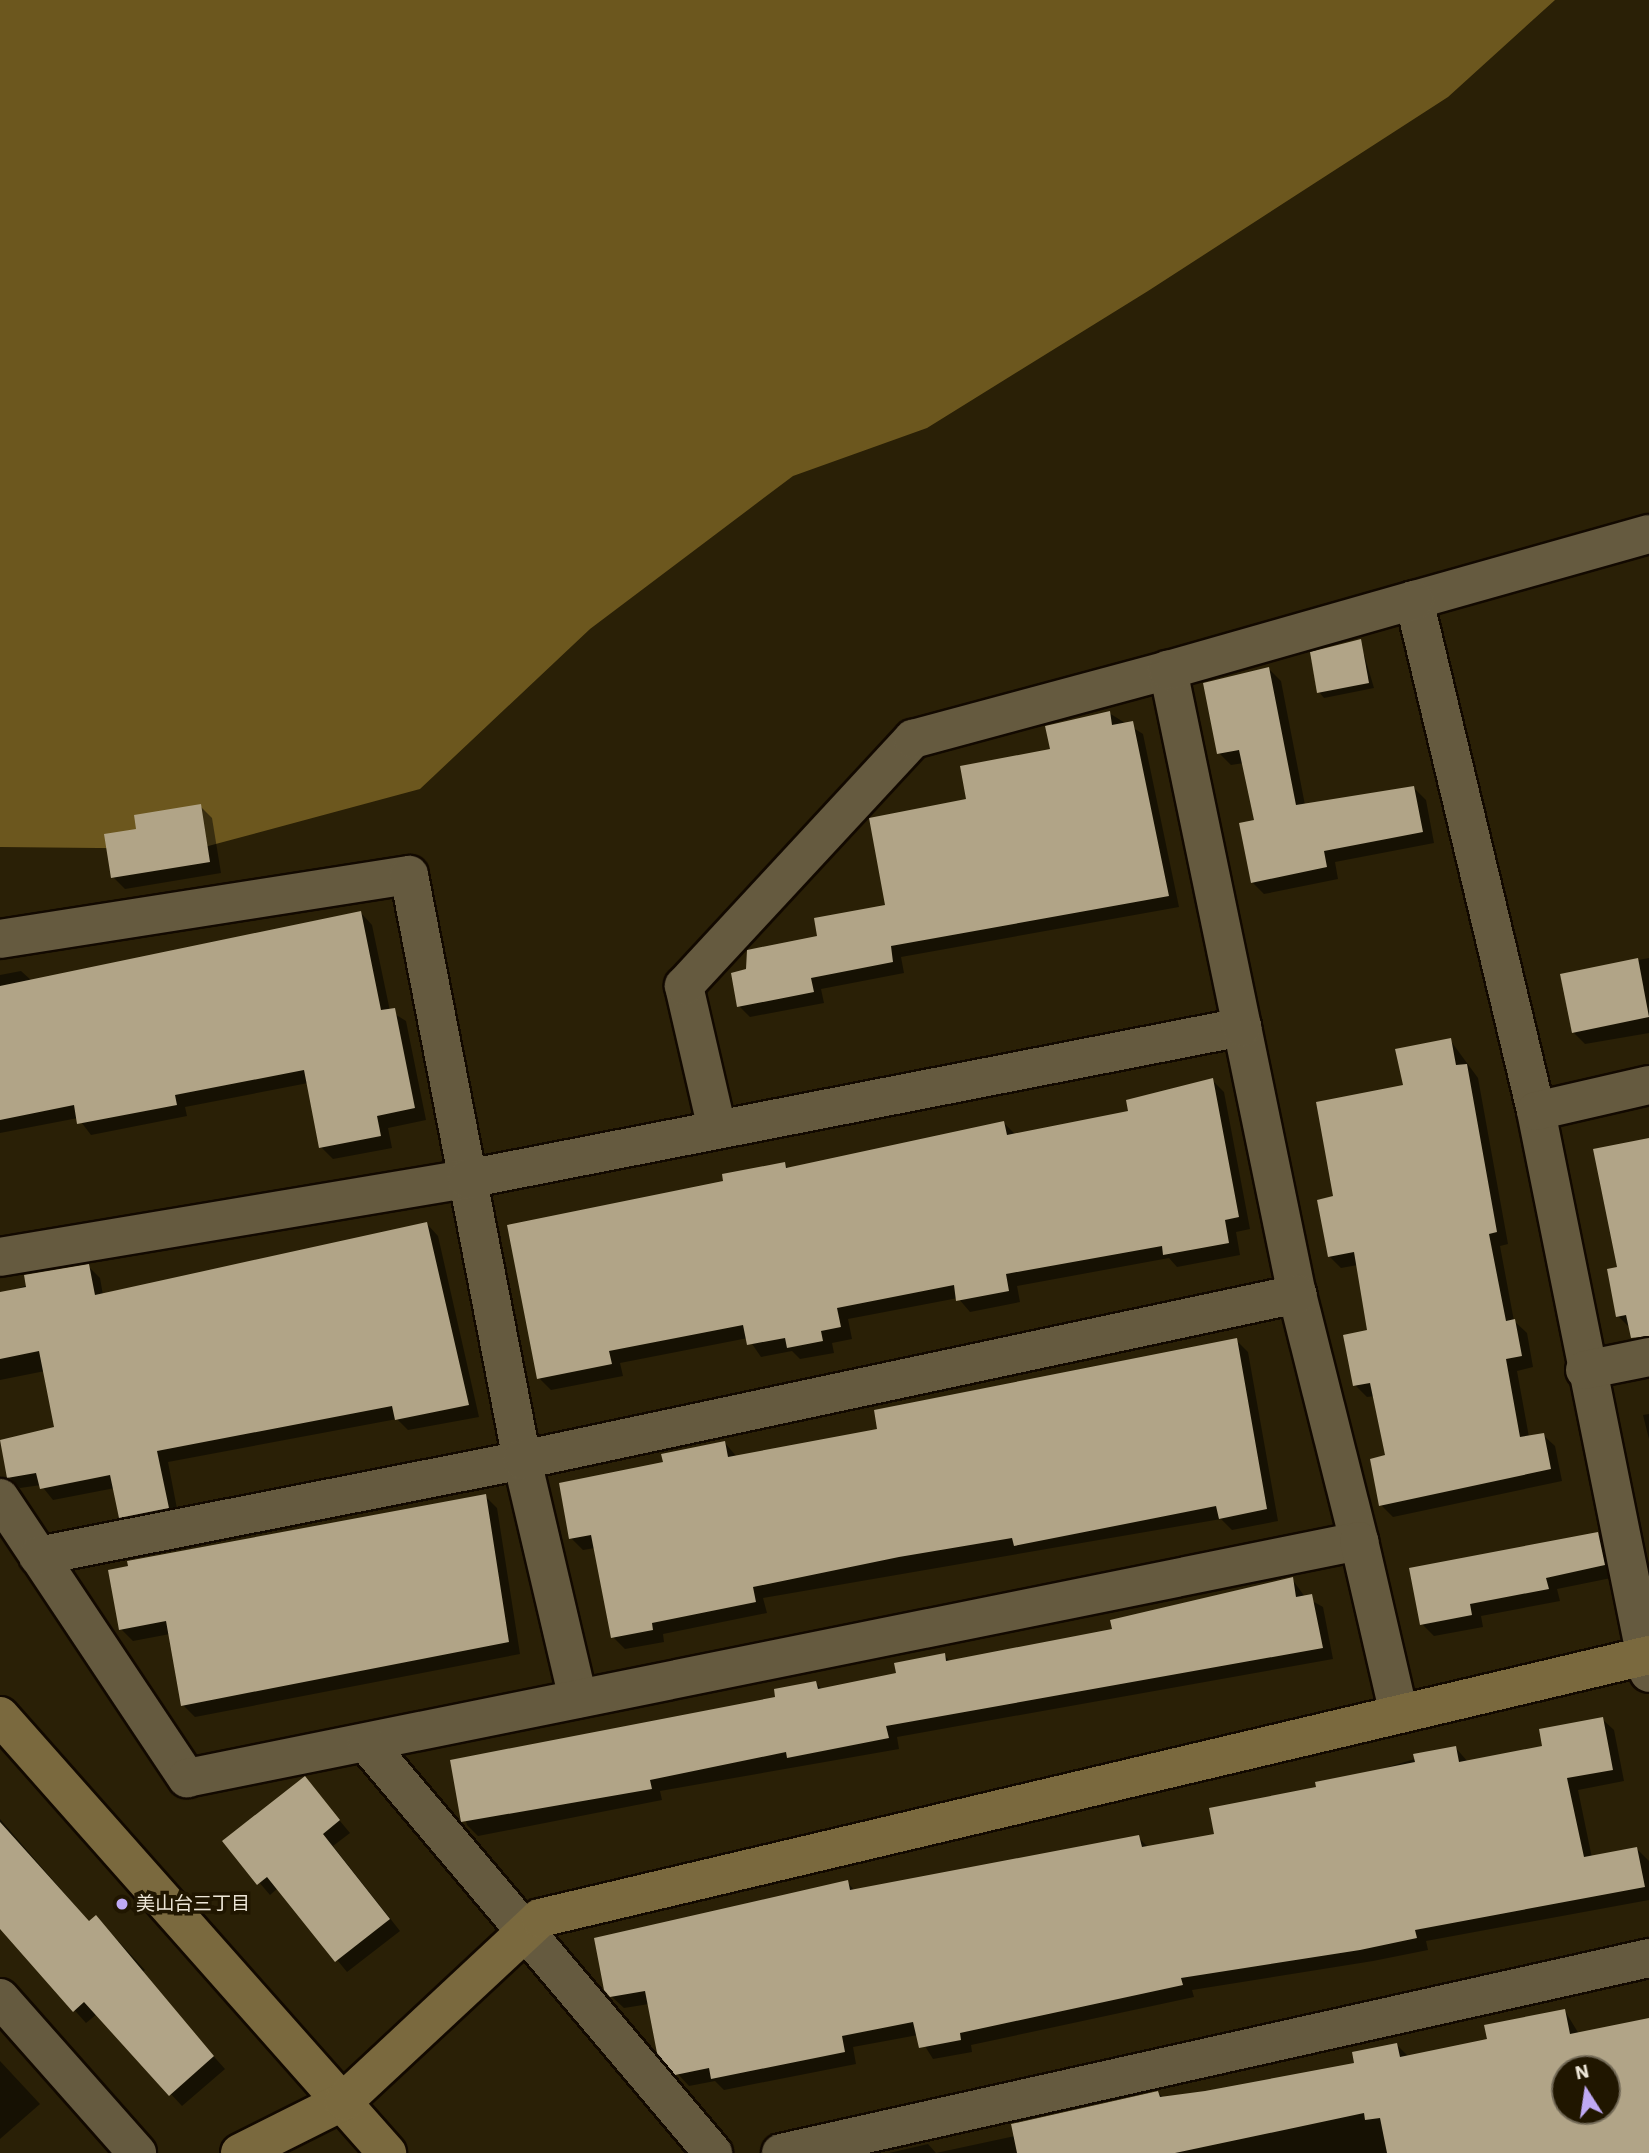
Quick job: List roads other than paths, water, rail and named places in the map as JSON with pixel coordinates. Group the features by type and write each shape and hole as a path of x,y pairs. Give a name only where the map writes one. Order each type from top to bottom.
{"street":[{"path":"717,1129 684,986 913,740 1649,534"},
{"path":"240,2153 344,2101 540,1918 1398,1710 1648,1661 1585,1370 1536,1111 1414,600"},
{"path":"1168,670 1297,1294 1398,1710"},
{"path":"0,939 409,876 522,1460 578,1699"},
{"path":"0,1257 467,1179 1242,1027"},
{"path":"1536,1111 1649,1085"},
{"path":"38,1556 522,1460 1297,1294"},
{"path":"1585,1370 1649,1357"},
{"path":"0,1498 187,1778 367,1744 1359,1541"},
{"path":"0,1716 344,2101 387,2153"},
{"path":"367,1744 522,1934 713,2153"},
{"path":"781,2153 1649,1958"},
{"path":"0,1998 136,2153"}],"place":[{"name":"美山台三丁目","path":"122,1904"}]}
